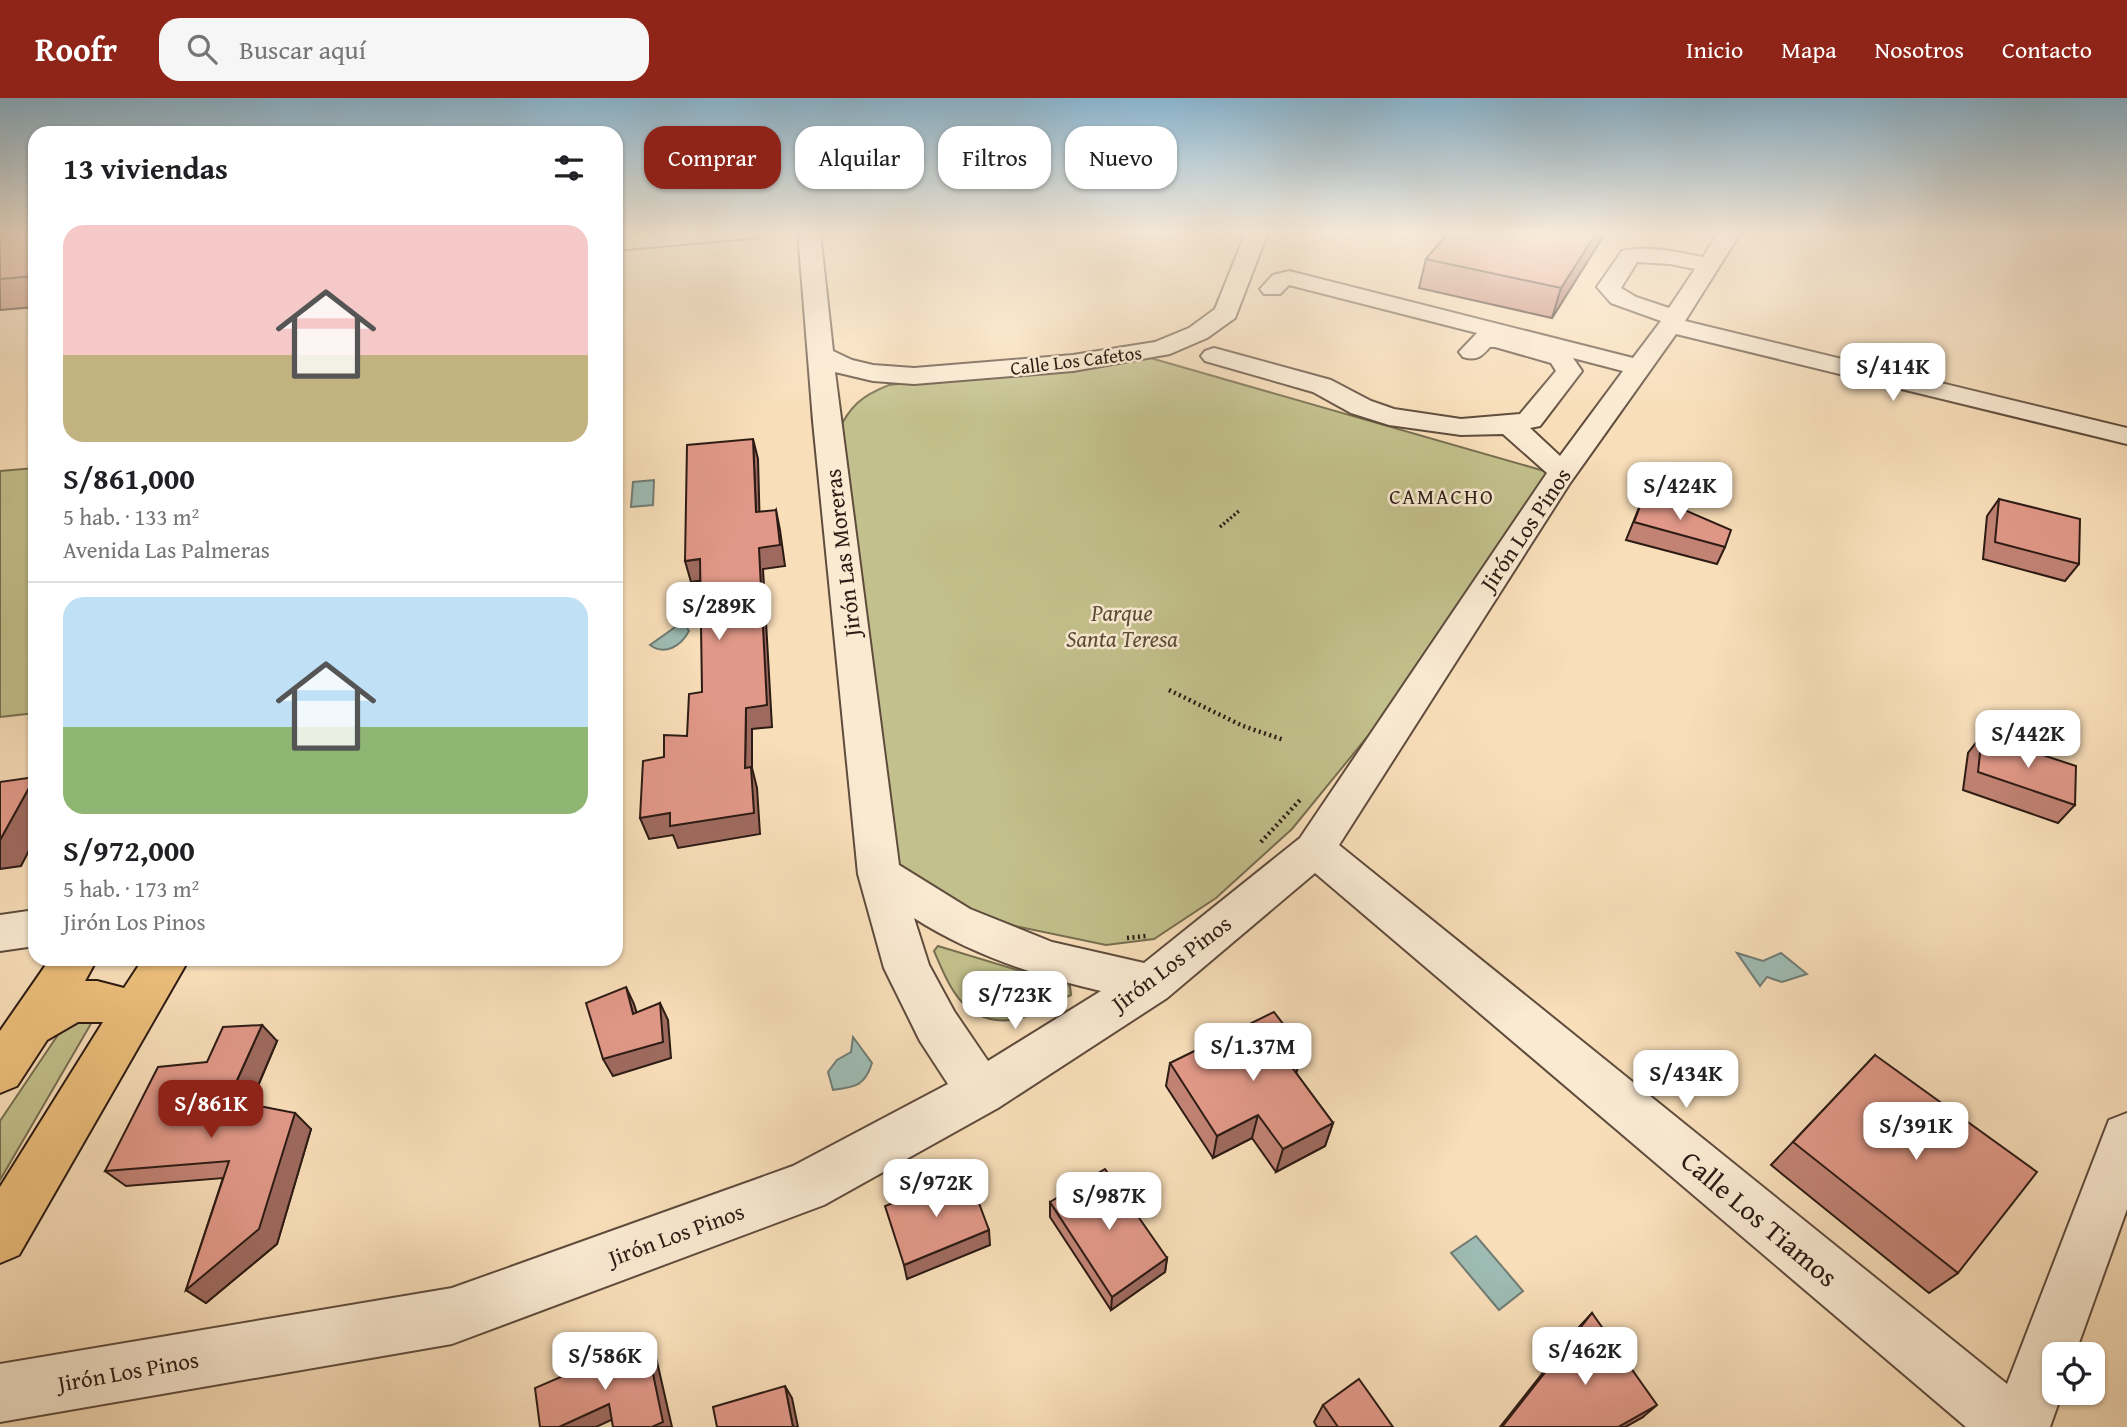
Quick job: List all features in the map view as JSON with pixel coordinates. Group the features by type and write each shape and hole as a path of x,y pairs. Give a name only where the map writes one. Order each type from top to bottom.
{"main road":[{"path":"0,1071 70,966"},
{"path":"0,1236 163,966"},
{"path":"30,1027 54,1010 72,1004 106,999 121,1007 127,1023"}],"street":[{"name":"Jirón Las Moreras","path":"816,294 827,421 879,874 907,968 937,1026 981,1092"},
{"name":"Calle Los Cafetos","path":"827,421 842,400 874,384 914,376 1073,363 1161,349 1198,333 1226,313 1233,294"},
{"path":"1352,294 1639,367"},
{"path":"1613,294 1672,321 2127,436"},
{"name":"Jirón Los Pinos","path":"0,1393 452,1316 806,1186 981,1092 1151,984 1315,849 1563,472 1690,294"},
{"path":"1214,356 1322,386 1361,407 1388,417 1461,427 1510,425 1530,420 1569,371 1560,358 1497,340 1484,339 1472,352"},
{"name":"Calle Los Cafetos","path":"821,355 843,366 873,373 914,376"},
{"path":"1510,425 1563,472"},
{"name":"Calle Los Tiamos","path":"1315,849 2012,1427"},
{"path":"879,874 955,922 1047,960 1151,984"},
{"path":"0,933 28,929"},
{"path":"2020,1427 2127,1137"}],"path":[{"path":"1220,527 1240,510"},
{"path":"1169,690 1242,726 1283,740"},
{"path":"1259,844 1304,795"},
{"path":"1123,938 1147,936"}],"green space":[{"name":"Parque Santa Teresa","path":"1147,357 1548,472 1372,731 1292,829 1216,898 1154,939 1106,945 1015,926 934,895 885,858 837,433 857,403 889,385"},
{"path":"28,469 28,714 0,717 0,471"},
{"path":"938,946 1070,986 1071,995 1018,1019 995,1020 981,1016 970,1010 953,990 934,951"},
{"path":"70,1017 92,1022 0,1180 0,1121"}],"water":[{"path":"654,480 653,505 631,507 633,482"},
{"path":"678,625 686,626 689,631 677,645 661,650 650,645"},
{"path":"1737,953 1763,961 1781,953 1807,974 1782,982 1767,977 1760,986"},
{"path":"853,1037 872,1063 869,1071 858,1084 833,1090 828,1072 837,1060 851,1052"},
{"path":"1476,1236 1523,1291 1499,1310 1451,1253"}],"building":[{"path":"753,439 756,512 776,510 780,545 759,548 767,705 746,708 745,768 751,767 754,813 670,826 670,813 640,818 643,761 664,757 664,735 687,736 689,694 702,692 700,559 685,561 687,445"},
{"path":"1645,493 1731,530 1725,547 1634,522"},
{"path":"1999,499 2080,519 2079,564 1995,542"},
{"path":"1982,735 2076,766 2075,805 1978,772"},
{"path":"28,778 28,790 0,840 0,782"},
{"path":"626,987 633,1014 660,1003 663,1042 603,1059 586,1003"},
{"path":"1274,1012 1303,1050 1285,1058 1333,1123 1283,1149 1258,1115 1217,1136 1170,1063"},
{"path":"262,1025 228,1100 295,1113 259,1229 186,1290 229,1161 105,1171 158,1067 207,1062 223,1027"},
{"path":"1875,1055 2037,1172 1958,1273 1793,1142"},
{"path":"1105,1169 1167,1258 1112,1297 1050,1202"},
{"path":"968,1174 989,1230 904,1265 885,1206"},
{"path":"1592,1313 1657,1405 1618,1427 1502,1427"},
{"path":"646,1340 663,1422 652,1427 613,1427 609,1404 559,1427 540,1427 535,1388"},
{"path":"1359,1379 1393,1427 1338,1427 1323,1405"},
{"path":"785,1386 793,1427 717,1427 713,1407"}],"district":[{"name":"CAMACHO","path":"1442,496"}]}
